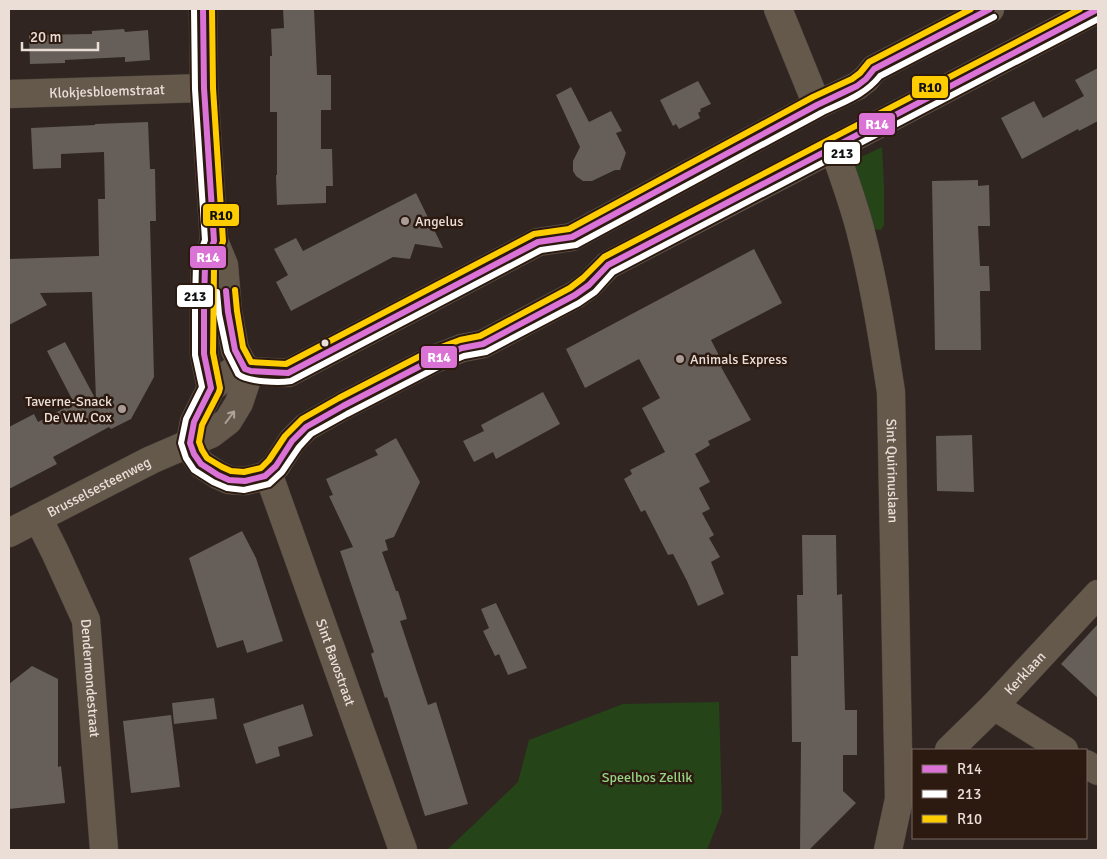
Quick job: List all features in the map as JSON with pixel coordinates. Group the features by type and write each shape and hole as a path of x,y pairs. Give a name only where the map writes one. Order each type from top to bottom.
{"street":[{"path":"203,9 204,88 214,241 224,265 228,312 235,350 245,369"},
{"path":"778,9 817,105"},
{"path":"990,9 874,69 857,86 817,105 572,238 538,242 288,373 245,369 230,373 211,388 194,422 190,443 194,454 201,464 229,480 245,481 266,476 276,466 292,440 306,426 432,360 462,348 483,344 575,295 589,285 608,265 834,149 905,109 1098,9"},
{"name":"Klokjesbloemstraat","path":"9,94 204,88"},
{"name":"Sint Quirinuslaan","path":"834,149 862,237 880,326 890,392 906,792"},
{"path":"211,388 204,354 204,303 205,266 214,241"},
{"name":"Brusselsesteenweg","path":"9,534 124,474 211,434 228,421 239,403 246,382 245,369"},
{"name":"Sint Bavostraat","path":"266,476 272,484 403,850"},
{"name":"Dendermondestraat","path":"38,518 86,620 104,850"},
{"name":"Kerklaan","path":"950,749 994,706 1098,594"},
{"path":"994,706 1062,749"},
{"path":"1087,765 1098,771"},
{"path":"888,850 906,792"}],"green space":[{"path":"882,147 884,225 881,230 874,229 870,225 849,163"},
{"name":"Speelbos Zellik","path":"719,702 722,812 707,850 447,850 518,782 529,740 623,704"}],"building":[{"path":"283,9 314,9 317,75 331,75 331,110 321,110 321,149 332,149 333,186 326,186 326,203 277,205 277,112 270,112 270,56 272,56 271,29 284,28"},
{"path":"124,29 125,32 148,30 150,60 125,62 125,57 65,60 65,63 30,64 29,35 92,34 92,31"},
{"path":"1098,68 1098,121 1079,131 1078,129 1022,159 1001,118 1034,101 1043,118 1084,96 1075,80"},
{"path":"698,81 711,104 700,109 701,111 698,113 700,118 679,129 676,124 673,126 660,100"},
{"path":"571,87 589,122 611,111 622,131 616,133 626,153 620,170 615,170 592,181 583,181 573,171 573,161 580,147 556,95"},
{"path":"148,122 150,169 155,169 156,221 150,221 154,377 131,419 111,429 109,427 53,457 57,464 9,489 9,427 34,414 38,422 74,403 47,351 65,342 96,400 92,292 40,293 47,305 9,325 9,259 99,256 98,199 105,199 104,152 61,154 61,168 33,169 31,128"},
{"path":"978,180 978,186 989,185 990,226 978,226 980,266 989,266 990,291 980,291 981,350 935,350 932,181"},
{"path":"416,193 443,248 415,244 410,259 393,257 291,311 276,282 288,275 274,249 296,238 303,251"},
{"path":"754,249 782,303 711,340 724,365 721,367 751,420 708,441 710,445 695,454 710,482 699,488 710,509 702,513 714,535 709,538 720,557 711,562 724,594 698,606 673,554 668,555 645,510 641,512 624,479 632,474 630,470 665,452 642,408 660,398 639,359 585,388 566,349"},
{"path":"543,392 560,424 496,459 493,452 474,462 463,441 484,431 481,425"},
{"path":"972,435 974,492 937,491 936,436"},
{"path":"396,438 420,482 394,537 385,540 388,550 382,552 407,619 400,621 428,705 436,702 468,804 425,816 387,697 385,698 371,654 374,652 340,551 353,547 329,496 333,495 326,479 378,455 375,450"},
{"path":"242,531 256,558 283,641 247,653 243,640 217,648 189,558"},
{"path":"802,535 836,535 837,595 842,594 845,710 857,710 857,755 843,755 843,791 856,803 809,850 800,850 801,742 792,742 791,656 798,656 797,595 803,595"},
{"path":"496,603 527,668 508,675 499,654 495,656 483,631 489,628 481,609"},
{"path":"1098,624 1098,698 1061,664"},
{"path":"32,666 58,679 58,767 61,766 65,803 9,809 9,684"},
{"path":"214,698 217,719 174,724 172,703"},
{"path":"303,704 313,736 278,747 280,756 256,764 243,724"},
{"path":"171,715 180,787 131,793 123,721"}],"transit line":[{"name":"213","path":"194,9 195,89 205,240 196,265 195,355 202,387 186,419 181,443 186,458 194,470 227,488 244,490 269,484 282,472 299,447 311,434 347,414 436,368 464,356 486,352 579,303 595,292 613,272 1098,19"},
{"name":"R14","path":"203,9 204,88 214,241 205,266 204,354 211,388 194,422 190,443 194,454 201,464 229,480 245,481 265,476 276,466 292,441 306,427 343,406 432,360 462,348 483,344 575,295 589,285 608,265 1098,9"},
{"name":"R10","path":"212,9 213,88 223,241 214,268 213,353 220,388 202,425 199,442 207,458 231,471 244,472 261,468 269,460 285,436 302,419 339,398 428,352 460,340 480,336 570,288 604,257 1080,9"},
{"name":"R10","path":"235,290 243,347 251,362 286,364 534,234 569,229 813,97 852,79 869,62 971,9"},
{"name":"R14","path":"226,291 235,350 245,369 288,373 538,242 572,237 817,105 857,86 874,69 990,9"},
{"name":"213","path":"217,292 219,314 227,352 238,374 248,379 271,382 291,381 541,250 576,245 821,113 853,98 867,89 880,76 994,17"}],"place":[{"name":"Angelus","path":"405,221"},
{"name":"Animals Express","path":"680,359"},
{"name":"Taverne-Snack De V.W. Cox","path":"122,409"}]}
